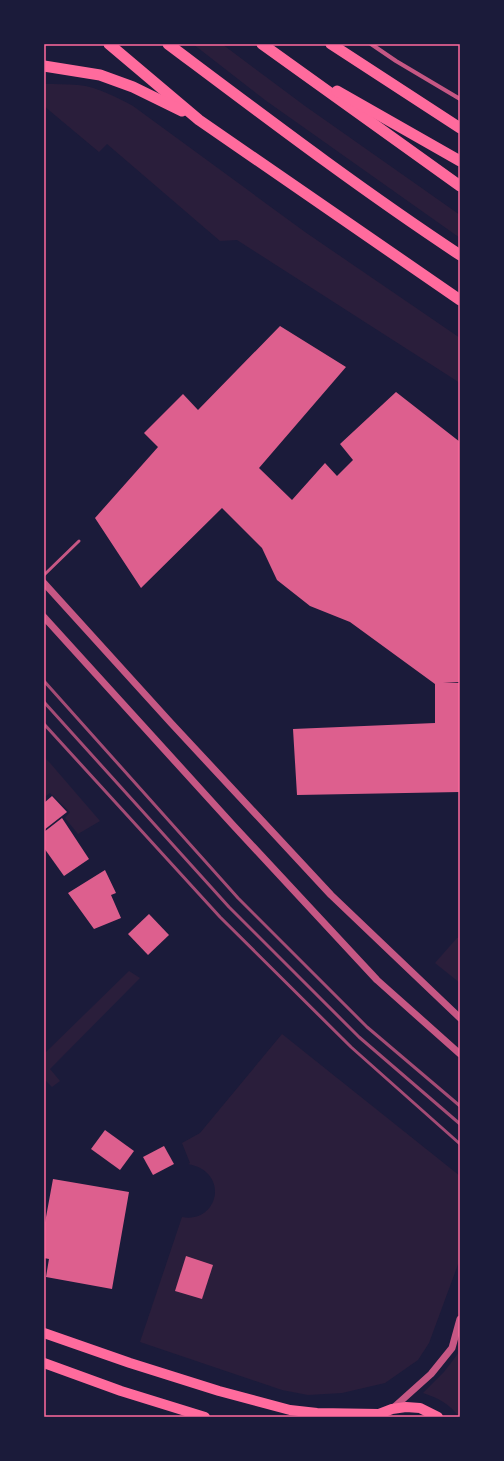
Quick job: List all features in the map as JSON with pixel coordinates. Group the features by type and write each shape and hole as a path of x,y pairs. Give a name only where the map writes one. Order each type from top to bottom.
{"highway":[{"path":"109,44 199,120 460,300"},
{"path":"168,44 320,158 410,222 460,255"},
{"path":"262,44 460,186"},
{"path":"331,44 460,128"},
{"path":"286,62 460,161"},
{"path":"44,66 100,75 133,87 199,120"}],"main road":[{"path":"44,1333 130,1363 219,1391 290,1410 317,1413 377,1415 392,1408 406,1407 420,1408 438,1417"},
{"path":"44,1363 121,1391 205,1417"}],"street":[{"path":"372,44 396,61 460,99"},
{"path":"44,583 171,723 331,895 460,1018"},
{"path":"44,617 232,824 377,980 460,1054"},
{"path":"392,1408 431,1374 452,1348 460,1319"}],"lane":[{"path":"44,575 79,541"}],"shaded area":[{"path":"193,44 222,44 305,106 460,215 460,238 265,100"},
{"path":"44,84 85,86 107,93 133,106 305,232 460,338 460,383 237,240 220,241 107,144 99,152 44,106"},
{"path":"44,757 100,821 78,834 65,818 70,812 50,793 46,796 44,795"},
{"path":"460,937 460,983 435,963 457,938"},
{"path":"129,971 140,978 50,1069 60,1081 52,1087 44,1079 44,1054"},
{"path":"282,1034 460,1176 460,1259 429,1343 418,1360 385,1383 342,1393 308,1395 282,1390 140,1342 182,1217 194,1217 204,1213 211,1205 215,1196 214,1186 210,1177 202,1169 188,1164 190,1163 182,1143 200,1133"},
{"path":"460,1351 459,1417 452,1408 443,1402 423,1393 444,1372"}],"building":[{"path":"280,326 346,367 259,468 292,500 325,463 337,476 353,460 340,444 396,392 460,442 460,682 443,683 460,683 460,792 297,795 293,729 435,723 435,684 350,622 310,606 277,580 262,548 222,508 141,588 95,518 158,447 144,433 183,394 198,410"},
{"path":"52,796 67,812 44,830 44,803"},
{"path":"62,818 89,859 64,876 44,848 44,832"},
{"path":"105,870 116,893 111,895 121,918 94,929 68,893"},
{"path":"149,914 169,935 148,955 128,934"},
{"path":"105,1130 134,1151 120,1170 91,1149"},
{"path":"164,1146 174,1164 153,1175 143,1157"},
{"path":"53,1179 129,1192 112,1289 46,1277 49,1259 44,1258 44,1228"},
{"path":"186,1256 213,1265 202,1299 175,1291"}],"railway":[{"path":"44,681 238,898 367,1027 460,1106"},
{"path":"44,702 229,907 359,1037 460,1124"},
{"path":"44,724 220,917 351,1047 460,1144"}]}
